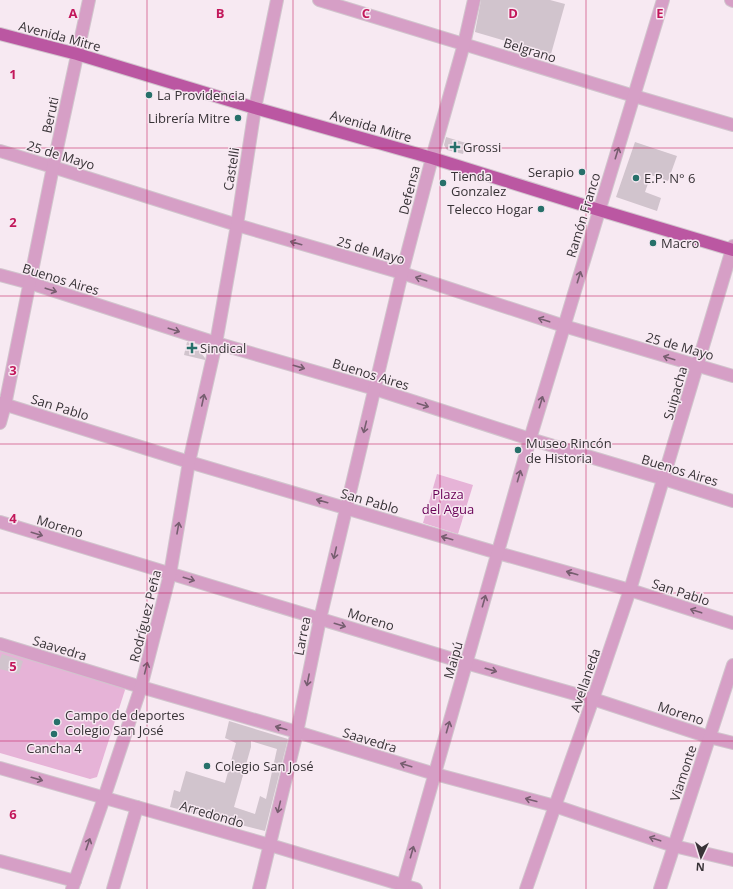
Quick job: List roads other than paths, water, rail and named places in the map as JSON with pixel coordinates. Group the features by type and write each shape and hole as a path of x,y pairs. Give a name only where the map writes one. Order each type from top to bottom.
{"main road":[{"name":"Avenida Mitre","path":"0,34 77,54 255,108 432,158 599,210 733,248"}],"street":[{"name":"Beruti","path":"0,423 2,404 30,283 88,0"},
{"name":"Castelli","path":"216,343 237,225 255,108 277,0"},
{"name":"Belgrano","path":"319,0 733,125"},
{"name":"Defensa","path":"375,389 402,274 432,158 464,44 474,0"},
{"name":"Ramón Franco","path":"530,439 664,0"},
{"name":"25 de Mayo","path":"0,151 237,225 402,274 564,326 733,376"},
{"name":"Suipacha","path":"664,478 733,248"},
{"name":"Buenos Aires","path":"0,275 30,283 216,343 375,389 530,439 664,478 733,501"},
{"name":"Rodríguez Peña","path":"74,885 142,687 170,574 189,462 216,343"},
{"name":"Larrea","path":"259,889 297,732 320,619 375,389"},
{"name":"San Pablo","path":"2,404 189,462 498,553 630,590 733,623"},
{"name":"Maipú","path":"402,887 530,439"},
{"name":"Avellaneda","path":"526,889 630,590 664,478"},
{"name":"Moreno","path":"0,522 733,743"},
{"name":"Saavedra","path":"0,644 435,774 555,806 674,846 733,860"},
{"name":"Viamonte","path":"660,889 733,665"},
{"name":"Arredondo","path":"0,768 270,845 402,887 416,889"},
{"path":"113,889 137,807"},
{"path":"0,860 74,885"}],"place":[{"name":"La Providencia","path":"149,95"},
{"name":"Librería Mitre","path":"238,118"},
{"name":"Grossi","path":"455,147"},
{"name":"Serapio","path":"582,172"},
{"name":"E.P. N° 6","path":"636,178"},
{"name":"Tienda Gonzalez","path":"443,183"},
{"name":"Telecco Hogar","path":"541,209"},
{"name":"Macro","path":"653,243"},
{"name":"Sindical","path":"192,348"},
{"name":"Museo Rincón de Historia","path":"518,450"},
{"name":"Campo de deportes Colegio San José","path":"57,722"},
{"name":"Cancha 4","path":"54,734"},
{"name":"Colegio San José","path":"207,766"}],"park label":[{"name":"Plaza del Agua","path":"448,502"}]}
